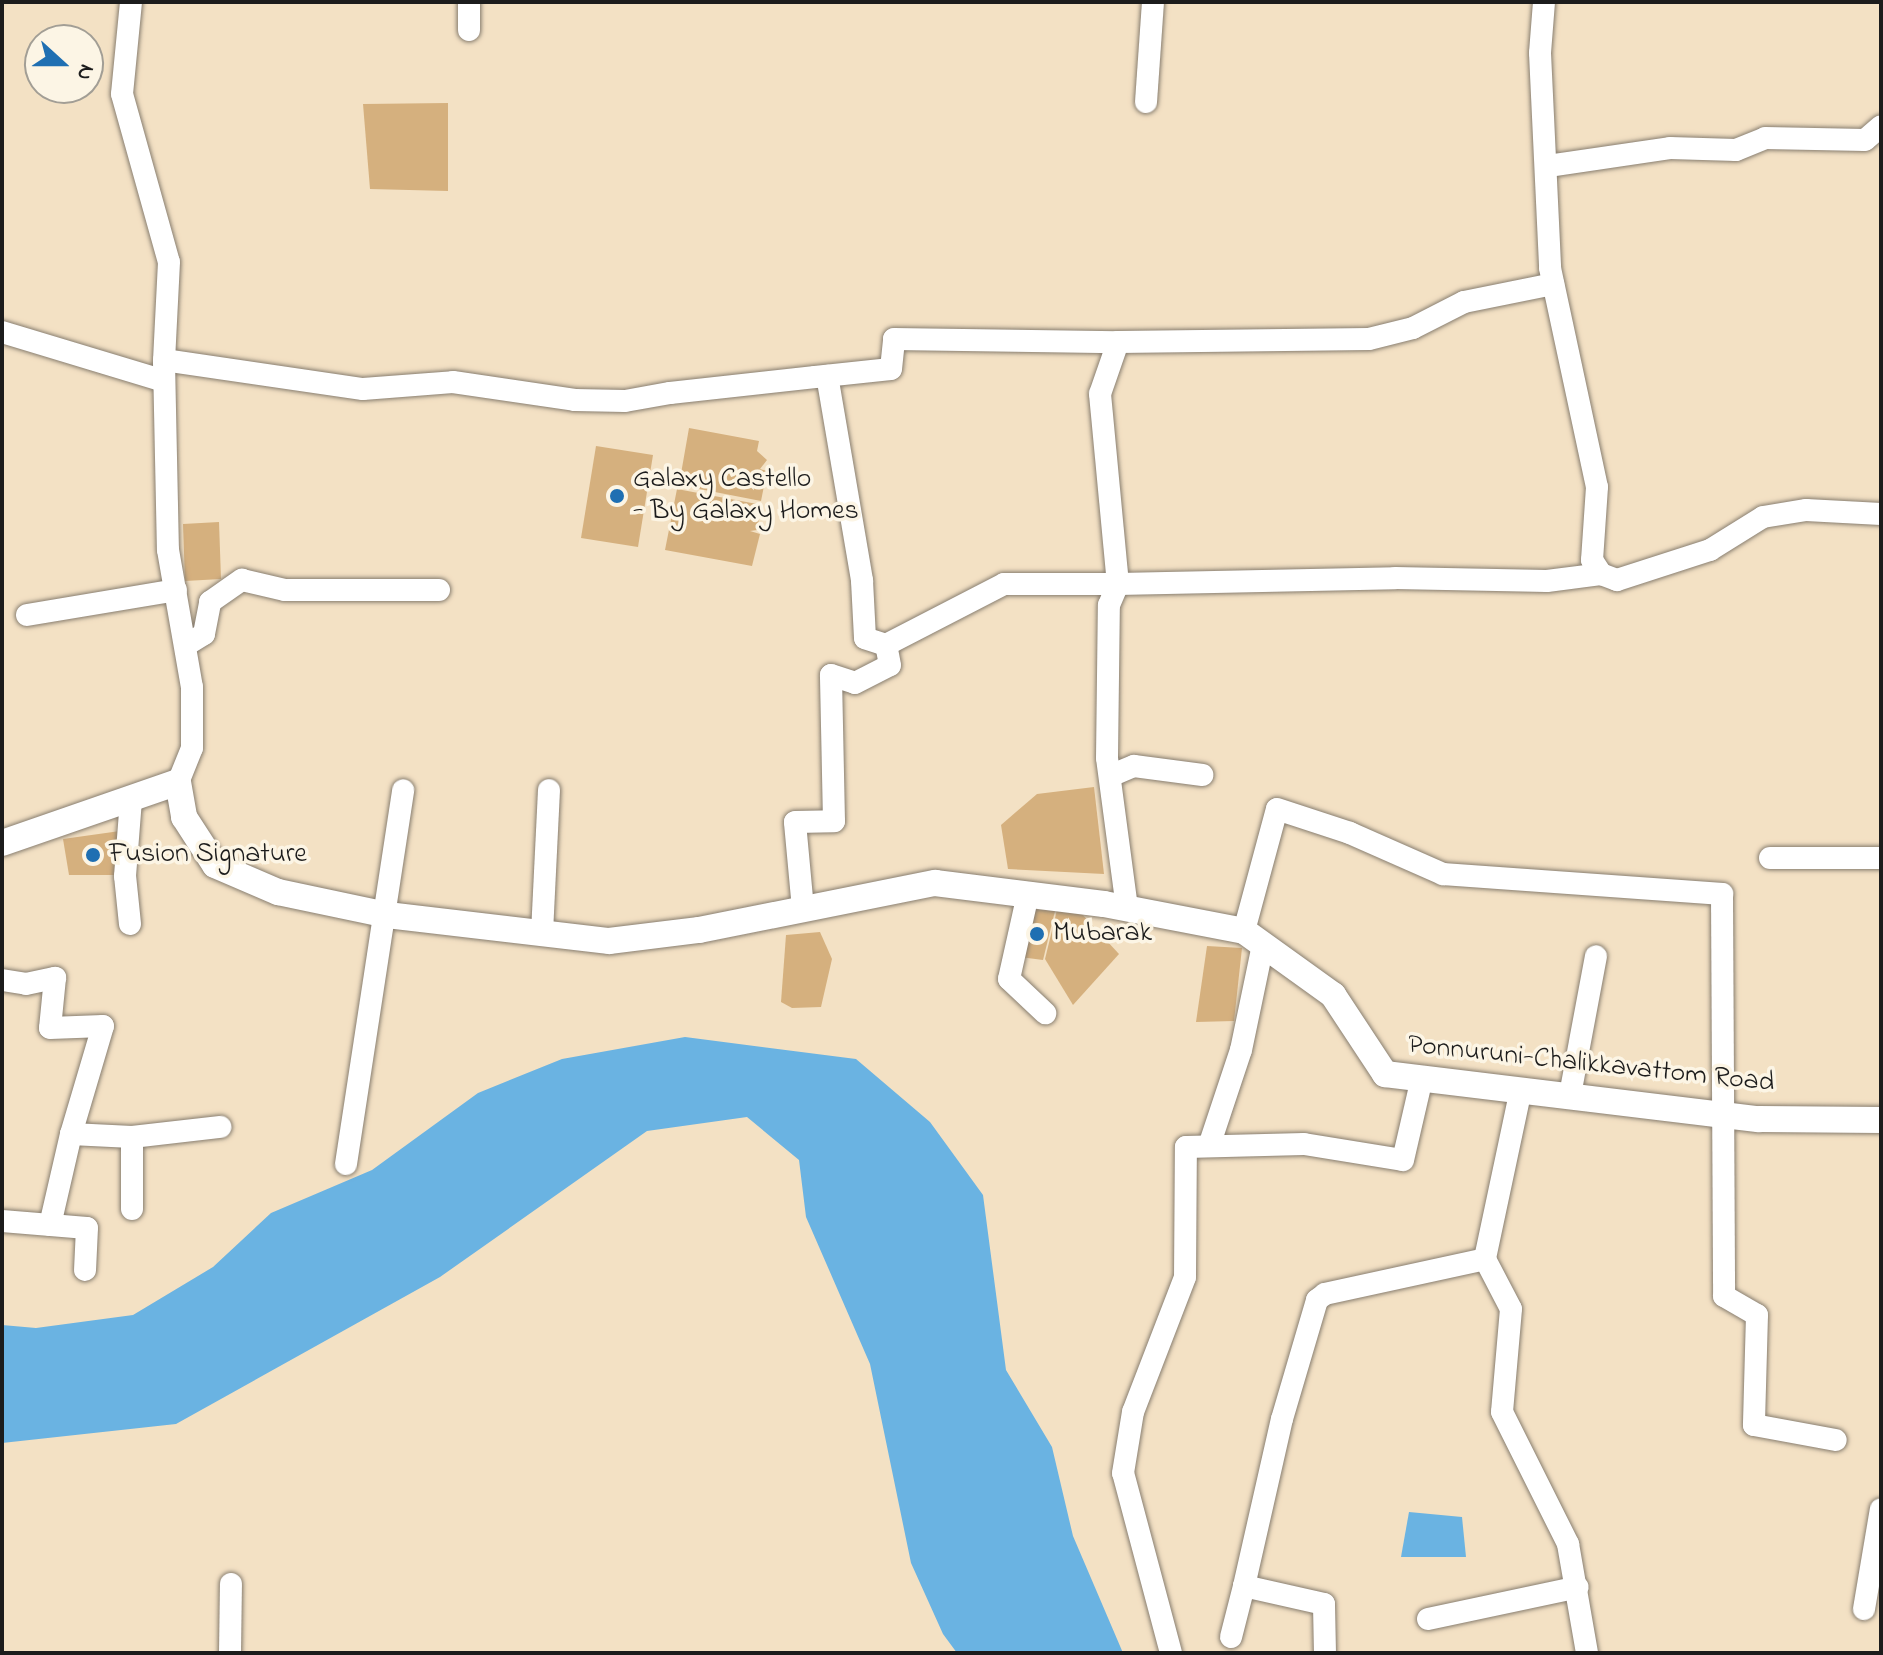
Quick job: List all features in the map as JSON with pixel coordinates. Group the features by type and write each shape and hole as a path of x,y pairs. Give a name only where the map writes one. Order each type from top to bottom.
{"street":[{"path":"2,843 178,782 192,748 186,645 168,550 164,370 169,262 122,94 131,2"},
{"path":"469,2 469,30"},
{"path":"1146,102 1153,2"},
{"path":"1544,2 1540,53 1553,284 1597,487 1592,560 1601,574"},
{"path":"1548,166 1670,148 1736,150 1765,138 1865,140 1881,126"},
{"path":"2,332 164,370 363,389 453,382 587,400 625,401 891,369 894,339 1118,342 1369,339 1413,328 1464,302 1553,284"},
{"path":"1118,342 1100,394 1118,584 1109,605 1110,776 1127,908"},
{"path":"827,376 862,580 865,638 886,645 1004,584 1395,578 1519,581 1601,574 1617,580 1710,550 1763,517 1806,510 1881,514"},
{"path":"186,645 204,634 210,602 242,580 285,590 439,590"},
{"path":"27,615 176,590"},
{"path":"803,909 795,822 834,821 831,675 855,683 890,665 886,645"},
{"path":"1110,776 1134,766 1202,775"},
{"name":"Ponnuruni-Chalikkavattom Road","path":"178,782 184,817 215,865 278,892 387,915 609,941 803,909 935,883 1028,894 1127,908 1253,938 1333,995 1385,1074 1721,1114 1881,1120"},
{"path":"346,1164 387,915 403,790"},
{"path":"542,933 549,790"},
{"path":"130,924 125,876 131,799"},
{"path":"1209,1146 1241,1050 1253,938 1277,809 1350,833 1443,874 1722,894 1724,1296 1757,1315 1754,1425 1836,1440"},
{"path":"1770,858 1881,858"},
{"path":"1028,894 1009,979 1045,1013"},
{"path":"1570,1095 1596,956"},
{"path":"2,980 26,984 55,978 50,1028 103,1026 71,1134 50,1225"},
{"path":"1171,1653 1131,1519 1123,1458 1138,1397 1185,1277 1186,1147 1327,1146 1403,1160 1422,1078"},
{"path":"1521,1089 1485,1259 1511,1309 1502,1412 1568,1544 1578,1587 1587,1653"},
{"path":"71,1134 132,1137 220,1127"},
{"path":"132,1137 132,1209"},
{"path":"2,1221 87,1228 85,1270"},
{"path":"1231,1637 1282,1419 1319,1296 1485,1259"},
{"path":"1864,1609 1881,1509"},
{"path":"230,1653 231,1584"},
{"path":"1244,1586 1324,1604 1325,1653"},
{"path":"1428,1619 1578,1587"}],"water":[{"path":"685,1037 856,1059 930,1122 983,1195 1006,1370 1052,1447 1073,1536 1123,1653 957,1653 943,1634 911,1563 870,1364 806,1217 799,1160 747,1117 647,1131 440,1277 176,1424 2,1443 2,1325 36,1328 133,1315 213,1267 271,1213 372,1170 478,1093 562,1059"},
{"path":"1409,1512 1462,1517 1466,1557 1401,1557"}],"building":[{"path":"448,103 448,191 370,189 363,104"},
{"path":"689,428 759,441 757,451 767,460 760,469 767,471 761,501 679,485"},
{"name":"Galaxy Castello - By Galaxy Homes","path":"596,446 653,455 638,547 581,538"},
{"path":"677,489 757,504 761,509 757,530 750,531 760,534 752,566 665,550"},
{"path":"219,522 221,579 185,581 183,524"},
{"path":"1094,787 1104,874 1008,869 1001,825 1037,794"},
{"name":"Fusion Signature","path":"120,831 116,875 69,875 63,839"},
{"name":"Mubarak","path":"1029,909 1055,911 1043,960 1020,957"},
{"path":"1057,910 1081,913 1119,954 1073,1005 1045,959"},
{"path":"820,932 832,959 821,1007 792,1008 781,1002 786,935"},
{"path":"1207,946 1242,948 1234,1021 1196,1022"}],"place":[{"name":"Galaxy Castello - By Galaxy Homes","path":"617,496"},
{"name":"Fusion Signature","path":"93,855"},
{"name":"Mubarak","path":"1037,934"}]}
